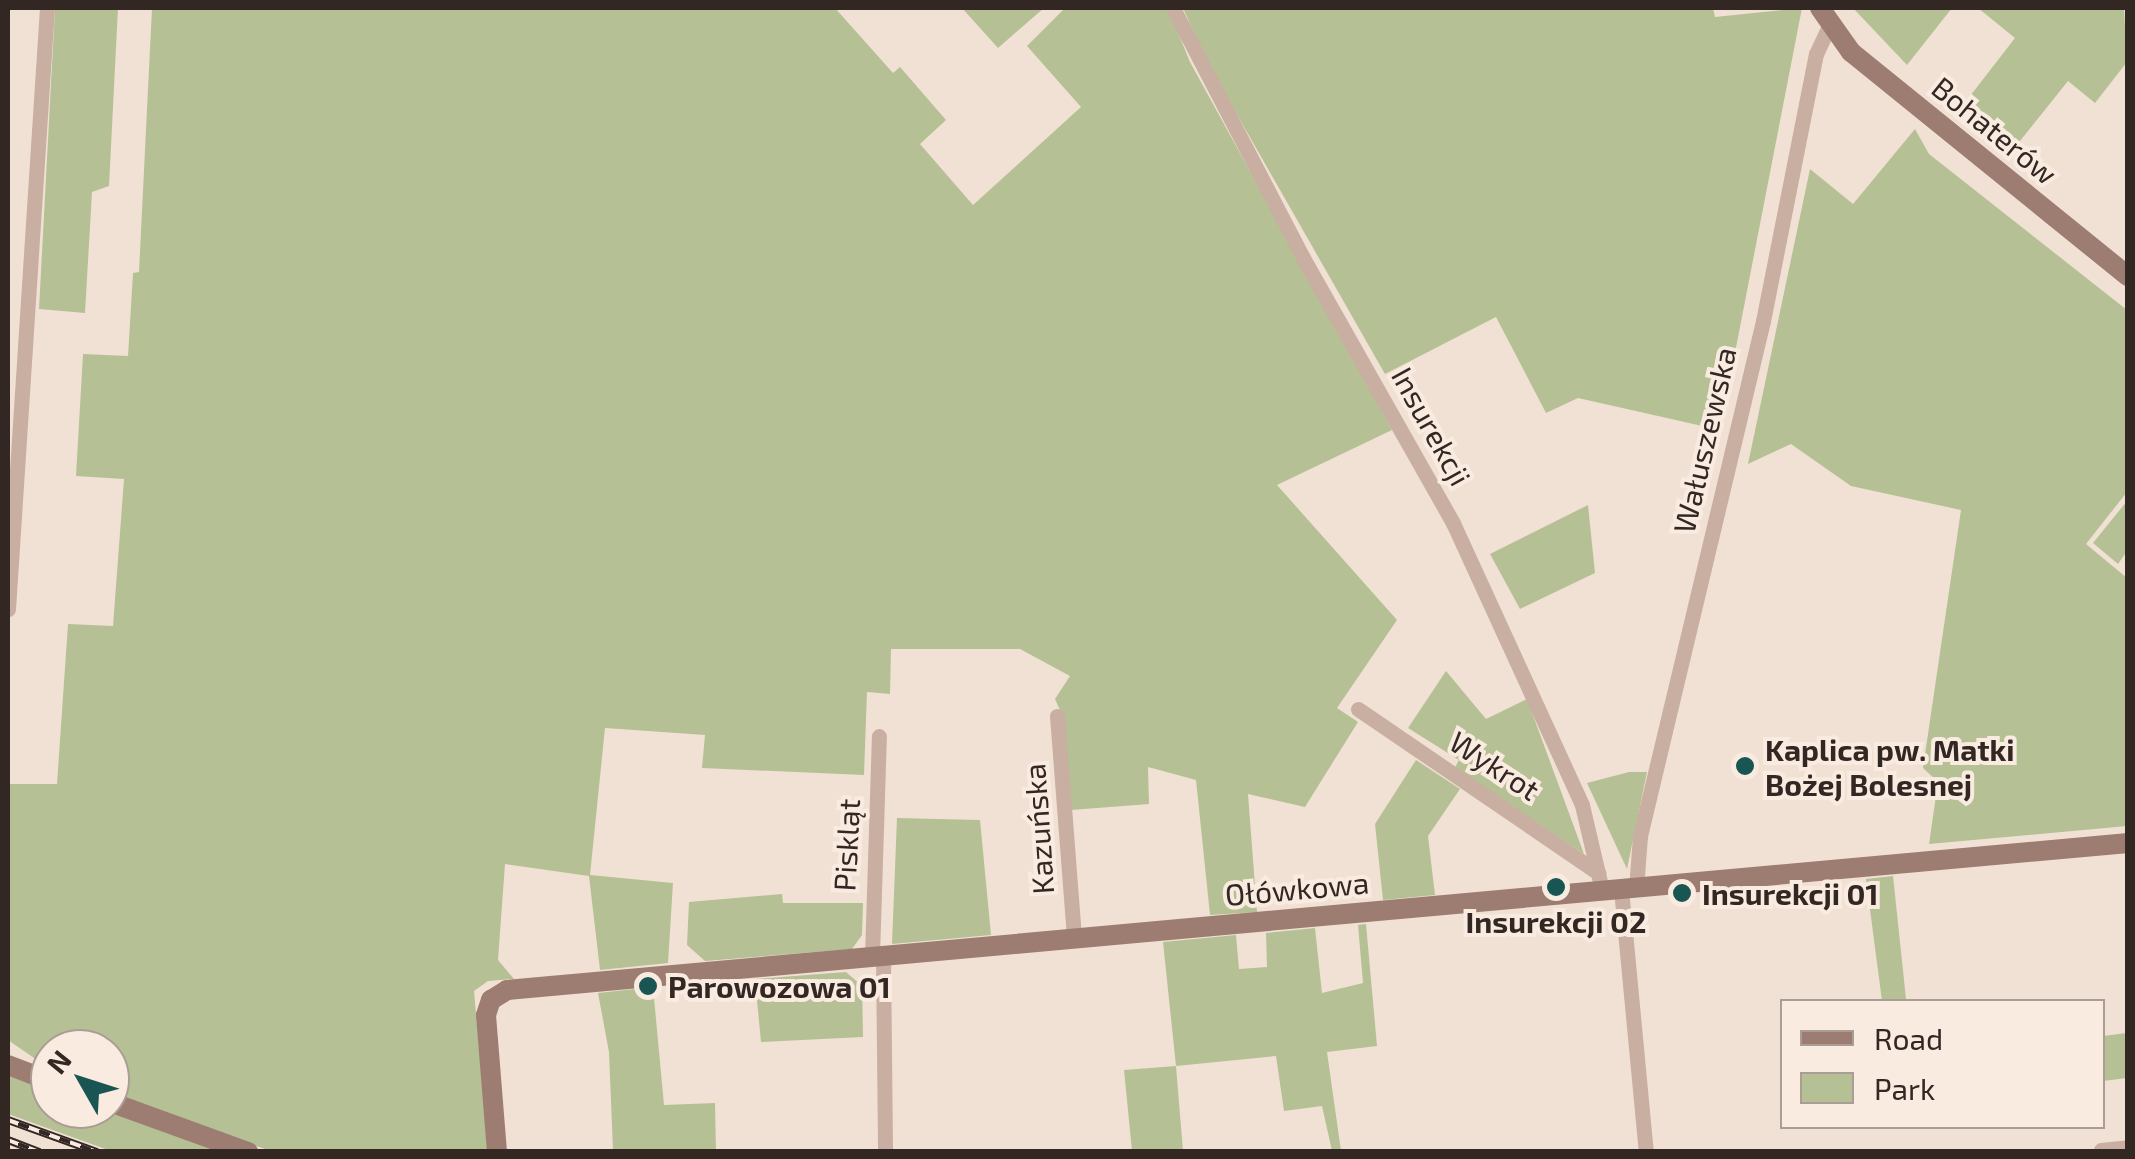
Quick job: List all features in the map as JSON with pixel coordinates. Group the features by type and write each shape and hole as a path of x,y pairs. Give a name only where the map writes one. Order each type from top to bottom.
{"street":[{"path":"8,609 47,8"},
{"name":"Insurekcji","path":"1173,8 1302,256 1453,523 1569,774 1614,885"},
{"name":"Wałuszewska","path":"1646,1152 1614,885 1640,836 1763,321 1824,17"},
{"name":"Bohaterów","path":"1824,17 1851,52 2128,276"},
{"name":"Wykrot","path":"1358,708 1614,885"},
{"name":"Kazuńska","path":"1057,716 1074,938"},
{"name":"Piskląt","path":"879,736 878,956 885,1152"},
{"name":"Ołówkowa","path":"497,1152 486,1015 490,1000 507,990 1614,885 2128,843"},
{"path":"130,1109 248,1152"},
{"path":"2100,1150 2128,1147"}],"green space":[{"path":"55,8 118,8 109,186 92,192 85,313 39,309"},
{"path":"152,8 835,8 893,73 900,67 946,120 920,144 973,205 1081,107 1027,46 1065,8 1168,8 1190,62 1392,430 1277,485 1397,620 1337,708 1358,722 1305,807 1248,794 1257,912 1210,915 1196,780 1148,767 1149,804 1071,810 1064,719 1055,699 1070,676 1020,649 891,649 890,694 867,692 864,775 702,768 705,735 605,728 590,875 673,883 668,963 600,970 589,876 505,864 498,960 514,979 488,981 474,991 488,1151 271,1151 130,1103 130,1029 30,1029 30,1055 8,1040 9,784 57,784 68,624 113,626 124,479 76,476 83,354 128,356 133,273 139,272"},
{"path":"962,8 1044,8 998,48"},
{"path":"1183,8 1713,8 1715,17 1802,8 1720,430 1578,398 1546,413 1496,317 1385,374 1207,62"},
{"path":"1853,8 1952,8 1907,65"},
{"path":"1978,8 2124,8 2127,62 2095,103 2068,81 2012,151 1960,109 2015,38"},
{"path":"1915,129 1929,154 2127,310 2127,492 2086,544 2127,578 2127,826 1929,844 1938,782 1923,768 1961,510 1851,486 1791,444 1748,464 1810,169 1853,204"},
{"path":"2127,501 2127,551 2118,564 2093,543"},
{"path":"1588,505 1595,573 1520,609 1490,554"},
{"path":"1446,671 1486,719 1527,699 1584,854 1454,769 1459,760 1408,728"},
{"path":"1416,760 1460,789 1428,836 1435,895 1383,900 1375,824"},
{"path":"1629,772 1647,772 1627,869 1587,783"},
{"path":"897,818 980,820 991,935 892,944"},
{"path":"1893,876 1906,999 1882,999 1866,879"},
{"path":"782,894 783,903 863,903 862,935 852,949 705,961 687,945 689,902"},
{"path":"1366,924 1377,1046 1327,1052 1341,1151 1332,1151 1322,1106 1284,1111 1276,1056 1176,1066 1163,942 1236,935 1239,969 1267,967 1266,933 1315,928 1322,993 1363,983 1358,925"},
{"path":"846,972 862,986 863,1037 761,1042 755,979"},
{"path":"653,987 664,1105 715,1103 716,1151 613,1151 609,1052 598,993"},
{"path":"2127,1033 2127,1078 2105,1081 2105,1036"},
{"path":"1176,1066 1183,1151 1132,1151 1124,1070"},
{"path":"8,1071 30,1079 30,1122 8,1114"},
{"path":"130,1116 232,1151 111,1151 50,1129 130,1129"}],"railway":[{"path":"8,1120 97,1152"},
{"path":"8,1140 40,1152"}],"place":[{"name":"Kaplica pw. Matki Bożej Bolesnej","path":"1745,766"},
{"name":"Insurekcji 02","path":"1556,887"},
{"name":"Insurekcji 01","path":"1682,893"},
{"name":"Parowozowa 01","path":"648,986"}]}
